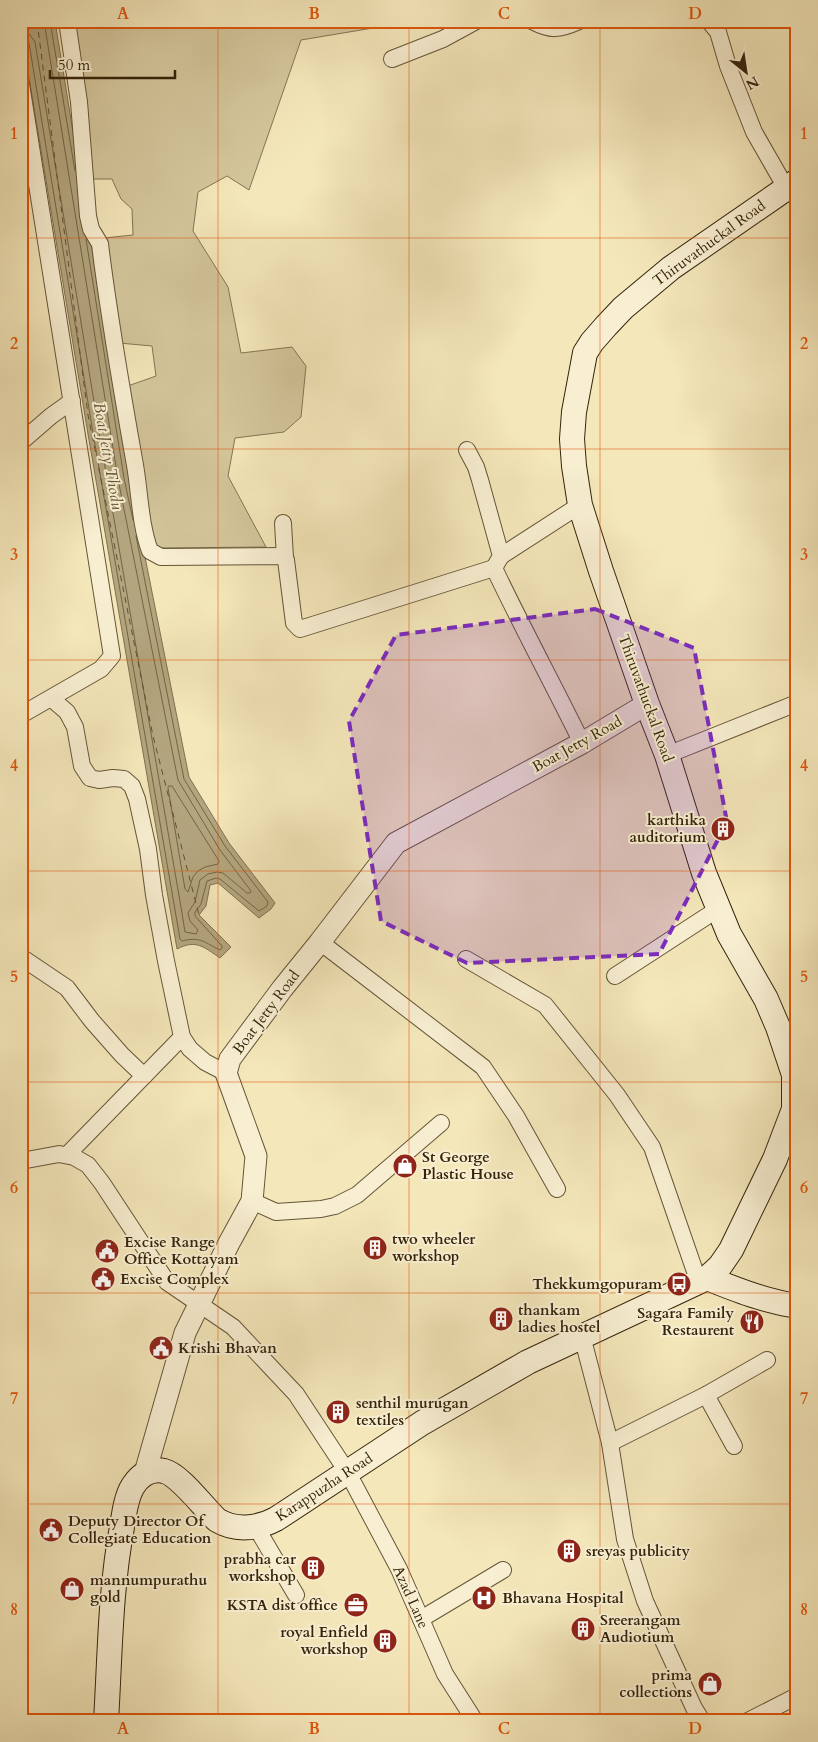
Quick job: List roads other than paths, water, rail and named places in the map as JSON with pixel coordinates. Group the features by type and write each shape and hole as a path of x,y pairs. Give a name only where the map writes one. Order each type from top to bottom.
{"main road":[{"name":"Thiruvathuckal Road","path":"703,1280 720,1266 731,1250 775,1159 794,1109 795,1075 766,999 718,909 694,844 666,755 580,504 574,466 573,421 586,353 592,342 623,308 670,268 791,185"},
{"path":"703,1280 776,1302 797,1306"},
{"name":"Karappuzha Road","path":"145,1472 154,1470 175,1476 217,1520 225,1525 244,1528 256,1527 276,1519 348,1473 372,1455 528,1362 703,1280"},
{"path":"106,1721 113,1589 118,1548 132,1488 145,1472"}],"street":[{"path":"67,21 80,102 88,216 91,229 100,244 119,376 136,468 145,538 150,551 160,557 283,556 285,558"},
{"path":"392,59 443,39 476,21"},
{"path":"532,21 549,29 561,28 579,21"},
{"path":"708,21 718,32 728,66 754,132 791,185"},
{"path":"21,84 112,656 102,670 21,715"},
{"path":"21,442 50,416 72,400"},
{"path":"468,450 478,474 498,562 518,620 538,654 582,743"},
{"path":"283,523 285,558 294,623 300,629 498,562 580,504"},
{"path":"52,699 67,712 75,727 82,766 90,778 99,780 124,779 132,786 138,798 166,961 182,1037 190,1049 205,1062 226,1073 256,1156 252,1201 185,1333 145,1472"},
{"path":"666,755 797,703"},
{"name":"Boat Jetty Road","path":"226,1073 230,1059 282,988 396,843 582,743 647,704"},
{"path":"614,976 718,909"},
{"path":"320,942 483,1067 516,1116 557,1189"},
{"path":"21,957 67,988 92,1021 122,1055 144,1076"},
{"path":"466,959 545,1005 617,1095 652,1147 703,1280"},
{"path":"21,1161 59,1154 67,1155 182,1037"},
{"path":"252,1201 276,1212 322,1209 335,1206 357,1195 441,1123"},
{"name":"Azad Lane","path":"67,1155 88,1165 168,1282 233,1327 296,1394 348,1473 399,1569 445,1674 475,1721"},
{"path":"582,1336 610,1443 625,1539 645,1601 694,1708 702,1721"},
{"path":"610,1443 706,1395 767,1360"},
{"path":"706,1395 734,1446"},
{"path":"256,1527 296,1595"},
{"path":"421,1619 503,1570"},
{"path":"748,1721 797,1696"}],"water":[{"name":"Boat Jetty Thodu","path":"21,21 55,21 129,477 189,777 229,843 275,903 271,909 259,918 218,883 210,885 206,906 199,915 231,947 220,958 200,946 189,945 177,949 88,434"}],"place":[{"name":"karthika auditorium","path":"723,829"},
{"name":"St George Plastic House","path":"405,1166"},
{"name":"two wheeler workshop","path":"375,1248"},
{"name":"Excise Range Office Kottayam","path":"107,1251"},
{"name":"Excise Complex","path":"103,1279"},
{"name":"Thekkumgopuram","path":"679,1284"},
{"name":"thankam ladies hostel","path":"501,1319"},
{"name":"Sagara Family Restaurent","path":"752,1322"},
{"name":"Krishi Bhavan","path":"161,1348"},
{"name":"senthil murugan textiles","path":"338,1412"},
{"name":"Deputy Director Of Collegiate Education","path":"51,1530"},
{"name":"sreyas publicity","path":"569,1551"},
{"name":"prabha car workshop","path":"313,1568"},
{"name":"mannumpurathu gold","path":"72,1589"},
{"name":"Bhavana Hospital","path":"484,1598"},
{"name":"KSTA dist office","path":"356,1605"},
{"name":"Sreerangam Audiotium","path":"583,1629"},
{"name":"royal Enfield workshop","path":"385,1641"},
{"name":"prima collections","path":"710,1684"}]}
